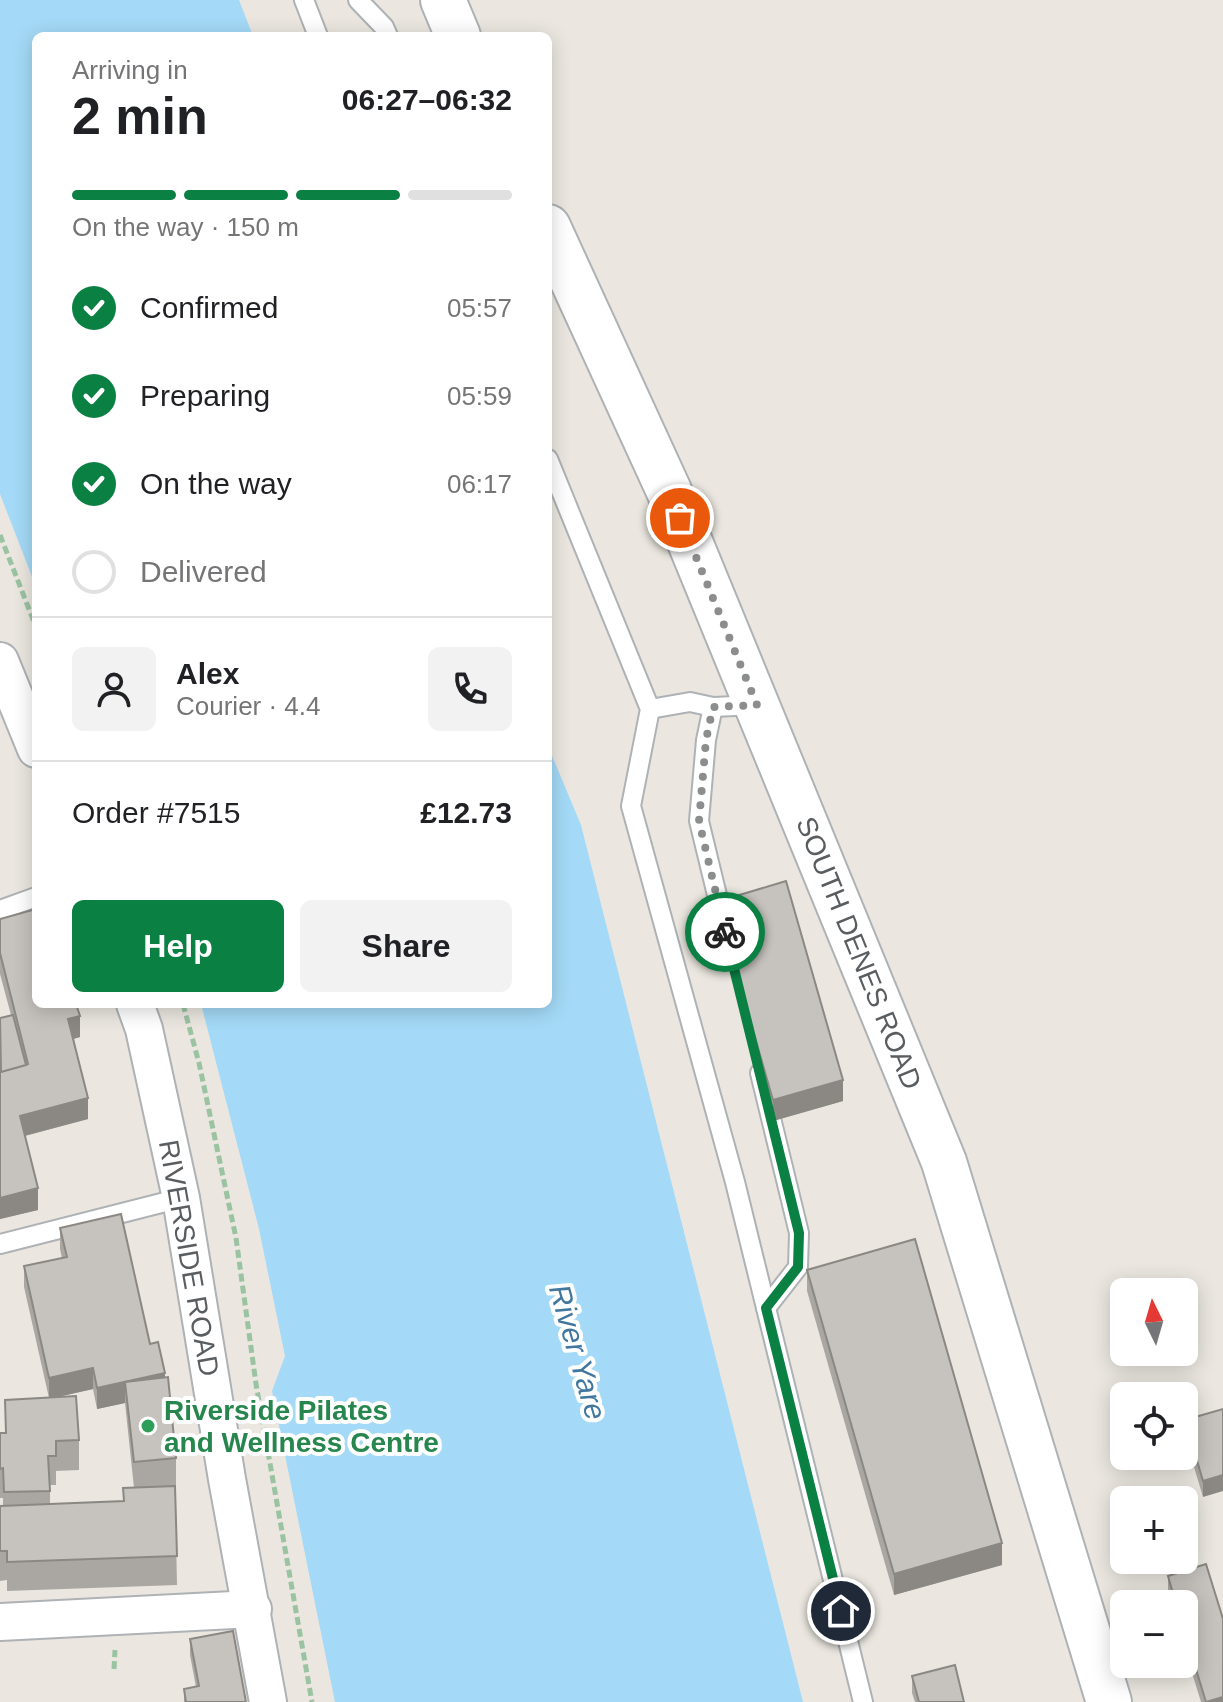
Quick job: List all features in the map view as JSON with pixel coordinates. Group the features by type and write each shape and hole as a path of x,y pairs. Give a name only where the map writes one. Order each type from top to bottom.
{"street":[{"path":"443,0 456,32"},
{"name":"SOUTH DENES ROAD","path":"554,256 669,491 944,1162 1109,1702"},
{"path":"0,661 32,739"},
{"name":"RIVERSIDE ROAD","path":"136,1008 144,1029 181,1198 227,1479 268,1702"},
{"path":"0,1622 253,1609"}],"lane":[{"path":"304,0 316,32"},
{"path":"358,0 386,32"},
{"path":"552,469 650,709 631,806 731,1167 863,1702"},
{"path":"650,709 690,702 713,707 757,705"},
{"path":"713,707 706,740 699,821 728,943"},
{"path":"0,910 32,898"},
{"path":"754,1050 799,1233 798,1267 766,1308"},
{"path":"0,1244 181,1198"}],"path":[{"path":"0,535 32,617"},
{"path":"184,1008 199,1063 236,1238 256,1384 312,1702"}],"water":[{"path":"0,0 239,0 251,32 32,32 32,577 0,494"},
{"name":"River Yare","path":"552,756 581,825 803,1702 335,1702 272,1391 285,1356 259,1229 202,1008 552,1008"}],"building":[{"path":"786,881 843,1080 773,1100 716,902"},
{"path":"32,910 32,1008 77,1008 80,1016 68,1019 88,1098 20,1116 38,1188 0,1198 0,1072 28,1064 0,953 0,919"},
{"path":"13,1015 26,1065 1,1072 0,1018"},
{"path":"121,1214 150,1344 158,1342 165,1373 97,1388 93,1368 49,1378 24,1266 67,1257 60,1228"},
{"path":"915,1239 1002,1543 894,1574 807,1270"},
{"path":"168,1377 176,1458 134,1462 125,1382"},
{"path":"76,1396 79,1440 56,1441 56,1456 48,1456 50,1491 4,1492 3,1468 0,1469 0,1433 6,1433 5,1400"},
{"path":"1223,1409 1223,1475 1203,1481 1198,1464 1198,1416"},
{"path":"175,1486 177,1556 7,1562 7,1551 0,1551 0,1506 124,1501 123,1488"},
{"path":"1206,1564 1223,1619 1223,1697 1206,1702 1198,1676 1198,1590 1172,1590 1168,1576 1198,1574 1198,1567"},
{"path":"233,1631 246,1702 186,1702 184,1689 199,1686 190,1639"},
{"path":"955,1665 964,1702 919,1702 912,1676"}],"way so far":[{"path":"680,518 757,705 713,707 706,740 699,821 725,932"}],"place":[{"name":"Riverside Pilates and Wellness Centre","path":"148,1426"}],"route":[{"path":"725,932 799,1233 798,1267 766,1308 841,1611"}]}
